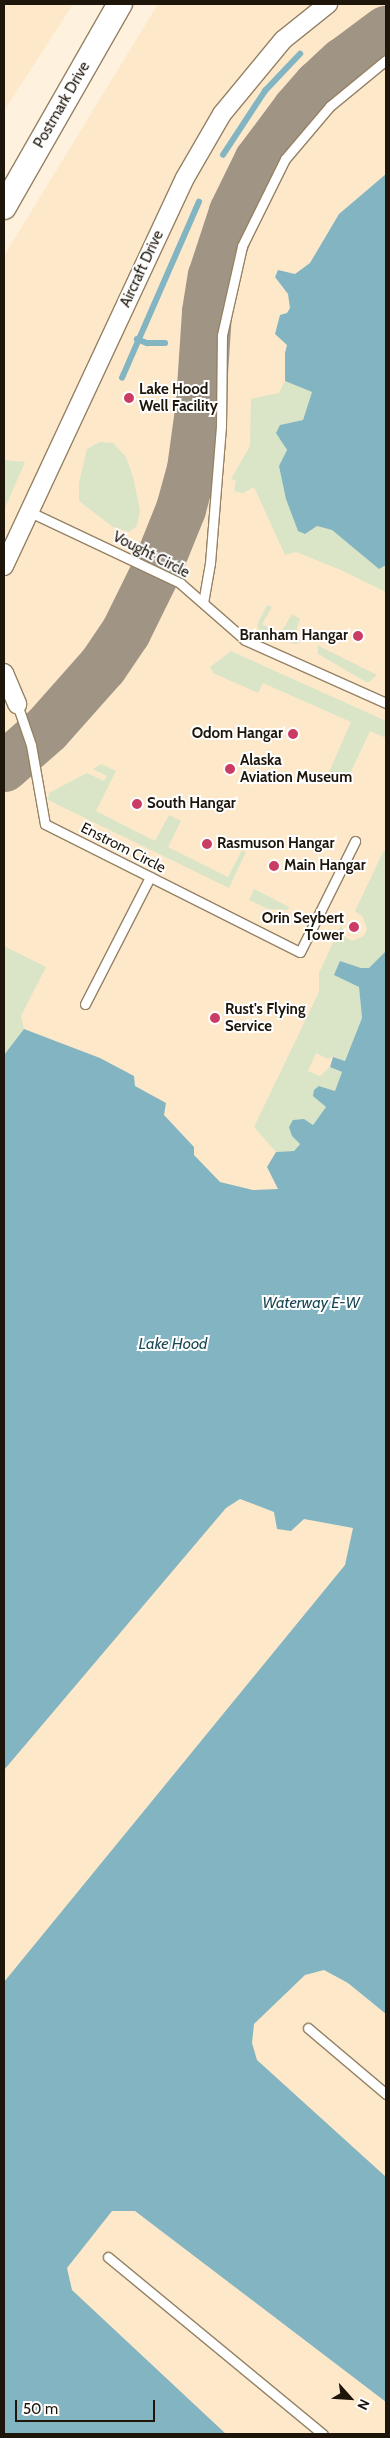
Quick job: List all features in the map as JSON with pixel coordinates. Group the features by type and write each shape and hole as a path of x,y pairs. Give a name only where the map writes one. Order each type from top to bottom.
{"street":[{"name":"Postmark Drive","path":"4,175 118,4"},
{"name":"Postmark Drive","path":"4,207 118,4"},
{"name":"Aircraft Drive","path":"4,566 28,511 190,170 222,114 283,40 328,4"},
{"path":"4,673 17,704"}],"lane":[{"path":"203,603 210,563 221,427 222,335 242,246 285,159 330,106 386,60"},
{"name":"Vought Circle","path":"28,511 180,583 245,640 386,703"},
{"name":"Enstrom Circle","path":"17,704 31,745 45,824 300,952 355,841"},
{"path":"85,1004 150,877"},
{"path":"308,2028 386,2094"},
{"path":"108,2256 323,2434"}],"shaded area":[{"path":"4,4 73,4 4,111"},
{"path":"158,4 386,4 386,2434 4,2434 4,256"}],"green space":[{"path":"285,381 312,392 303,420 280,425 305,534 317,526 332,530 379,569 386,565 386,592 341,570 296,552 285,555 254,487 243,493 234,491 236,481 231,479 250,446 251,399 279,393"},
{"path":"100,442 113,443 126,457 133,477 140,510 137,526 129,532 113,527 79,501 79,483 87,449"},
{"path":"4,460 25,462 4,510"},
{"path":"267,605 272,607 262,624 280,634 292,614 300,619 296,632 300,640 299,643 295,644 259,630 257,625"},
{"path":"318,645 377,675 369,682 366,682 318,654"},
{"path":"231,651 386,721 386,738 370,731 348,778 355,781 353,783 329,772 351,722 263,683 258,693 213,673 210,667"},
{"path":"101,764 116,771 96,811 155,841 169,815 181,821 168,847 228,877 242,850 246,852 229,888 48,800 49,793 87,773 104,781 107,776 93,769"},
{"path":"384,850 386,851 386,951 369,968 361,968 340,961 359,987 362,1018 345,1061 333,1057 328,1059 316,1053 308,1071 320,1076 330,1067 342,1072 335,1091 320,1086 314,1096 326,1107 294,1151 276,1152 254,1127 319,992 319,973 341,925 345,937 352,941 364,936 367,929 363,917 355,911"},
{"path":"254,889 289,907 288,910 268,909 249,900"},
{"path":"4,946 46,967 21,1016 24,1029 4,1055"}],"water":[{"path":"386,174 386,565 379,569 332,530 317,526 305,534 298,531 286,499 279,466 287,450 276,433 280,425 303,420 312,392 285,381 285,353 287,345 275,334 280,315 287,313 290,308 288,294 275,277 278,270 295,274 310,263 339,214"},
{"name":"Lake Hood","path":"386,951 386,2014 348,1983 324,1970 305,1975 254,2024 252,2043 257,2060 386,2177 386,2402 135,2211 112,2211 67,2268 72,2290 226,2434 4,2434 4,1982 345,1565 353,1528 304,1519 291,1531 277,1529 274,1512 240,1499 226,1508 4,1770 4,1055 24,1029 100,1058 134,1076 135,1086 166,1103 164,1115 194,1147 194,1155 220,1182 253,1190 278,1189 267,1167 276,1152 294,1151 300,1144 292,1136 289,1127 293,1120 304,1119 313,1125 326,1107 313,1096 314,1090 319,1086 335,1091 342,1072 330,1067 333,1057 345,1061 362,1018 359,987 334,975 340,961 361,968 369,968"}],"waterway":[{"path":"223,155 265,91 300,54"},
{"path":"122,378 199,202"},
{"path":"137,339 147,343 165,343"}],"taxiway":[{"path":"4,767 47,729 103,666 126,632 156,571 181,509 192,469 201,403 207,312 213,276 234,212 259,161 297,110 319,85 343,63 386,31"}],"place":[{"name":"Lake Hood Well Facility","path":"129,398"},
{"name":"Branham Hangar","path":"358,636"},
{"name":"Odom Hangar","path":"293,734"},
{"name":"Alaska Aviation Museum","path":"230,769"},
{"name":"South Hangar","path":"137,804"},
{"name":"Rasmuson Hangar","path":"207,844"},
{"name":"Main Hangar","path":"274,866"},
{"name":"Orin Seybert Tower","path":"354,927"},
{"name":"Rust's Flying Service","path":"215,1018"}],"water label":[{"name":"Waterway E-W","path":"311,1303"}]}
